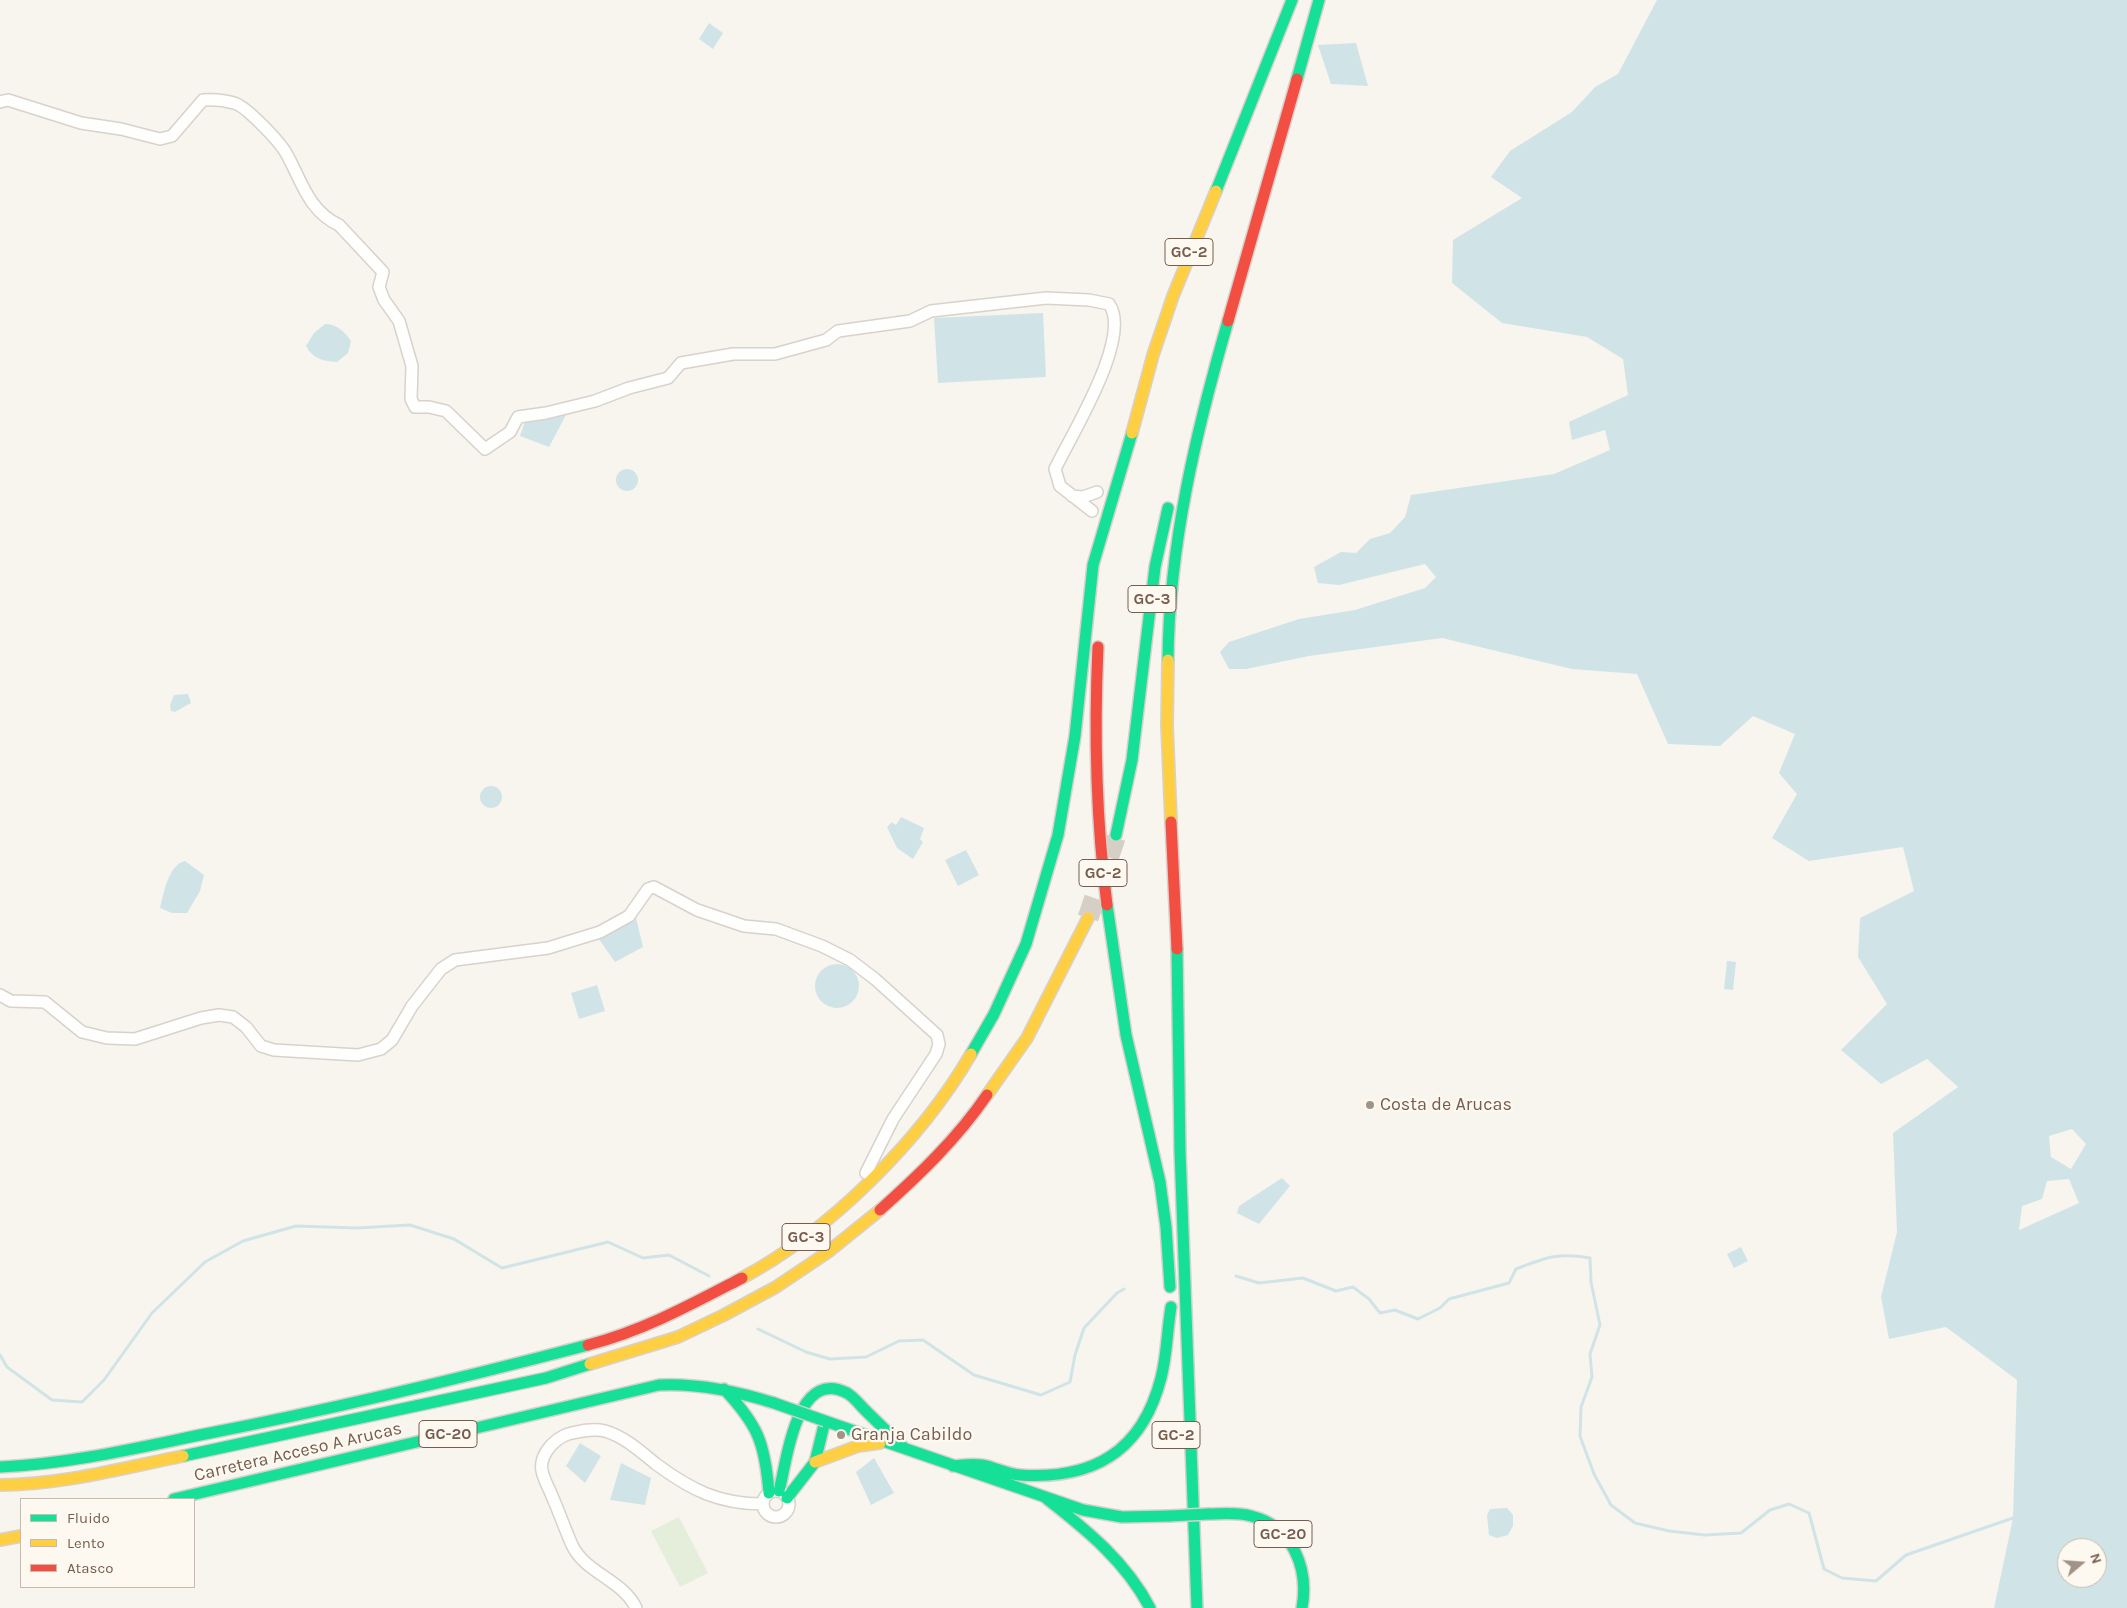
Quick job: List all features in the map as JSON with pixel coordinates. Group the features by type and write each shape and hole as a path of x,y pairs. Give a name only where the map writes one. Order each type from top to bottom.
{"main road":[{"name":"GC-2","path":"1103,585 1119,480 1153,355 1173,296 1252,105 1292,0"},
{"name":"GC-2","path":"1197,1608 1180,1151 1178,982 1168,725 1168,646 1171,595 1186,484 1214,370 1318,0"},
{"path":"1180,463 1214,370"},
{"name":"GC-3","path":"0,1467 90,1458 246,1426 480,1373 611,1339 682,1310 765,1266 808,1235 856,1194 912,1137 954,1081 994,1014 1026,944 1058,836 1075,736 1093,565 1119,480"},
{"name":"GC-3","path":"1116,835 1132,760 1155,568 1170,501"},
{"name":"GC-2","path":"1099,633 1095,774 1107,916 1123,1018 1158,1167 1169,1262 1174,1375"},
{"name":"GC-3","path":"0,1485 91,1475 348,1422 546,1378 678,1337 776,1288 828,1252 869,1220 924,1170 977,1110 1027,1038 1088,918"},
{"path":"682,1310 802,1229 848,1191 901,1136"},
{"path":"952,1466 983,1466 1017,1475 1044,1474 1073,1472 1092,1468 1112,1456 1134,1436 1150,1409 1161,1379 1171,1307"},
{"path":"1186,1316 1195,1359 1207,1608"},
{"name":"Carretera Acceso A Arucas","path":"178,1498 659,1384 678,1383 724,1389"},
{"path":"724,1389 747,1412 758,1432 778,1494"},
{"name":"GC-20","path":"724,1389 774,1403 1083,1510 1122,1516 1238,1514 1254,1517 1272,1525 1297,1551 1303,1565 1306,1585 1302,1608"},
{"path":"778,1494 805,1402 822,1390 838,1389 848,1394 905,1449"},
{"path":"815,1462 825,1422"},
{"path":"778,1494 815,1462 858,1446 883,1442"},
{"path":"1047,1499 1107,1547 1146,1598 1150,1608"},
{"path":"1178,1502 1179,1531"},
{"path":"0,1540 20,1536"}],"street":[{"path":"4,101 81,123 121,129 160,139 172,136 203,100 217,99 236,103 268,131 285,152 312,203 330,221 339,225 383,272 379,287 384,300 399,321 412,366 411,399 415,407 446,410 485,449 510,432 518,417 546,413 595,401 629,388 668,378 681,363 733,354 775,354 826,340 838,331 910,321 931,311 1046,298 1089,300 1109,304 1114,312 1115,326 1105,367 1093,399 1055,469 1060,486 1092,511"},
{"path":"1072,496 1083,497 1096,492"},
{"path":"0,995 10,1001 45,1002 82,1032 106,1038 135,1039 201,1018 219,1015 233,1017 246,1027 262,1046 274,1050 358,1055 380,1049 392,1040 412,1006 441,969 455,960 548,948 600,932 629,916 648,889 654,887 697,910 744,926 776,930 822,946 850,960 875,979 937,1035 939,1044 936,1054 893,1119 866,1173"},
{"path":"893,1119 892,1130 901,1136"},
{"path":"636,1608 633,1601 622,1589 583,1560 573,1548 542,1470 544,1454 553,1443 565,1435 585,1430 604,1431 627,1441 662,1468 703,1493 741,1504 763,1504"},
{"path":"778,1494 787,1509 780,1516 770,1515 763,1504 764,1500 778,1494"}],"green space":[{"path":"679,1517 708,1573 680,1587 651,1531"}],"shaded area":[{"path":"1657,0 2127,0 2127,1608 1994,1608 2013,1518 2017,1380 1946,1327 1889,1339 1881,1297 1897,1232 1893,1133 1958,1087 1927,1059 1881,1084 1841,1050 1887,1004 1858,957 1860,918 1914,891 1903,847 1809,861 1772,838 1797,794 1779,773 1795,734 1753,716 1720,746 1668,744 1637,674 1572,669 1442,638 1309,656 1246,669 1229,669 1220,652 1229,642 1299,619 1355,610 1425,588 1436,577 1425,564 1339,585 1318,583 1314,567 1341,552 1356,553 1370,539 1390,533 1405,517 1411,495 1554,474 1610,450 1605,430 1572,440 1569,422 1628,395 1623,359 1587,337 1502,323 1452,283 1453,240 1522,198 1491,177 1510,151 1572,112 1595,87 1618,74","holes":["2072,1129 2086,1144 2071,1169 2051,1157 2049,1136","2069,1179 2079,1203 2019,1230 2022,1206 2042,1199 2047,1181"]},
{"path":"709,23 723,33 713,49 699,39"},
{"path":"1356,43 1368,86 1331,84 1318,45"},
{"path":"1043,313 1046,377 938,383 934,318"},
{"path":"325,324 333,325 340,329 351,341 348,353 337,362 319,358 312,354 306,346 314,333"},
{"path":"566,415 549,447 520,436 525,421"},
{"path":"627,469 637,476 638,480 631,490 627,491 617,484 616,480 623,470"},
{"path":"188,694 191,703 175,712 171,711 170,705 174,695"},
{"path":"491,786 499,789 502,797 499,805 491,808 483,805 480,797 483,789"},
{"path":"901,817 924,828 920,839 923,842 913,859 897,848 887,827 892,822 896,825"},
{"path":"966,850 979,875 958,886 945,860"},
{"path":"185,861 204,875 200,891 187,913 172,913 160,908 163,895 174,868"},
{"path":"636,918 643,947 615,962 598,938"},
{"path":"1727,961 1736,962 1733,990 1724,989"},
{"path":"837,964 853,970 859,986 853,1002 837,1008 821,1002 815,986 821,970"},
{"path":"597,985 605,1011 579,1019 571,993"},
{"path":"1282,1178 1290,1186 1259,1224 1237,1213 1239,1206"},
{"path":"1741,1247 1748,1261 1734,1268 1727,1254"},
{"path":"580,1443 601,1456 585,1483 566,1466"},
{"path":"874,1458 894,1493 871,1505 856,1472"},
{"path":"621,1463 651,1478 645,1505 610,1500"},
{"path":"1507,1508 1513,1515 1513,1526 1508,1535 1497,1538 1489,1535 1487,1515 1490,1509"}],"waterway":[{"path":"0,1355 7,1367 52,1400 82,1402 104,1380 152,1313 205,1262 243,1241 296,1226 357,1228 410,1225 454,1239 502,1268 608,1242 643,1258 669,1255 709,1276"},
{"path":"1236,1276 1259,1283 1303,1278 1336,1291 1353,1287 1369,1299 1380,1313 1395,1310 1418,1319 1440,1308 1449,1299 1509,1283 1516,1269 1535,1262 1560,1256 1590,1258 1591,1282 1600,1325 1590,1354 1592,1377 1581,1407 1580,1436 1594,1474 1611,1505 1635,1523 1669,1531 1705,1535 1741,1533 1770,1510 1789,1504 1809,1513 1824,1569 1842,1578 1876,1581 1906,1555 2013,1518"},
{"path":"758,1329 806,1352 830,1359 866,1357 899,1341 923,1340 974,1375 1041,1395 1070,1382 1075,1355 1084,1328 1117,1293 1124,1289"}],"tunnel":[{"path":"1088,918 1116,835"}],"traffic: fast":[{"path":"1216,191 1292,0"},
{"path":"1297,79 1319,0"},
{"path":"1168,660 1173,574 1186,489 1205,404 1228,321"},
{"path":"971,1054 994,1014 1026,944 1058,835 1075,736 1093,565 1132,433"},
{"path":"1116,835 1132,760 1155,567 1168,508"},
{"path":"1107,905 1126,1035 1160,1182 1166,1227 1170,1287"},
{"path":"1177,949 1180,1151 1197,1608"},
{"path":"953,1466 970,1464 987,1466 1020,1475 1046,1475 1070,1472 1092,1466 1111,1456 1127,1443 1141,1425 1152,1404 1163,1369 1171,1307"},
{"path":"0,1467 52,1463 103,1455 302,1414 588,1345"},
{"path":"183,1456 546,1378 590,1364"},
{"path":"178,1498 659,1385 688,1385 717,1389 774,1403"},
{"path":"724,1389 745,1413 758,1436 765,1461 769,1493"},
{"path":"779,1491 797,1421 805,1405 816,1393 830,1389 847,1393 903,1447"},
{"path":"774,1403 825,1421"},
{"path":"787,1498 815,1462 825,1421 1083,1510 1122,1517 1169,1516"},
{"path":"1047,1499 1105,1548 1130,1576 1150,1608"},
{"path":"1208,1514 1251,1516 1266,1521 1278,1529 1295,1551 1300,1564 1304,1593 1302,1608"},
{"path":"1169,1516 1208,1514"}],"traffic: slow":[{"path":"1132,433 1153,355 1173,296 1216,191"},
{"path":"1168,660 1167,725 1171,822"},
{"path":"987,1095 1027,1038 1088,918"},
{"path":"742,1278 808,1235 871,1181 926,1119 971,1054"},
{"path":"590,1364 678,1337 724,1315 776,1287 828,1252 880,1210"},
{"path":"815,1462 858,1446 880,1443"},
{"path":"0,1485 69,1479 183,1456"},
{"path":"0,1540 20,1536"}],"traffic: jam":[{"path":"1228,321 1297,79"},
{"path":"1098,647 1097,776 1100,841 1107,905"},
{"path":"1171,822 1177,949"},
{"path":"880,1210 937,1156 963,1127 987,1095"},
{"path":"588,1345 648,1325 742,1278"}],"place":[{"name":"Costa de Arucas","path":"1370,1105"},
{"name":"Granja Cabildo","path":"841,1435"}]}
